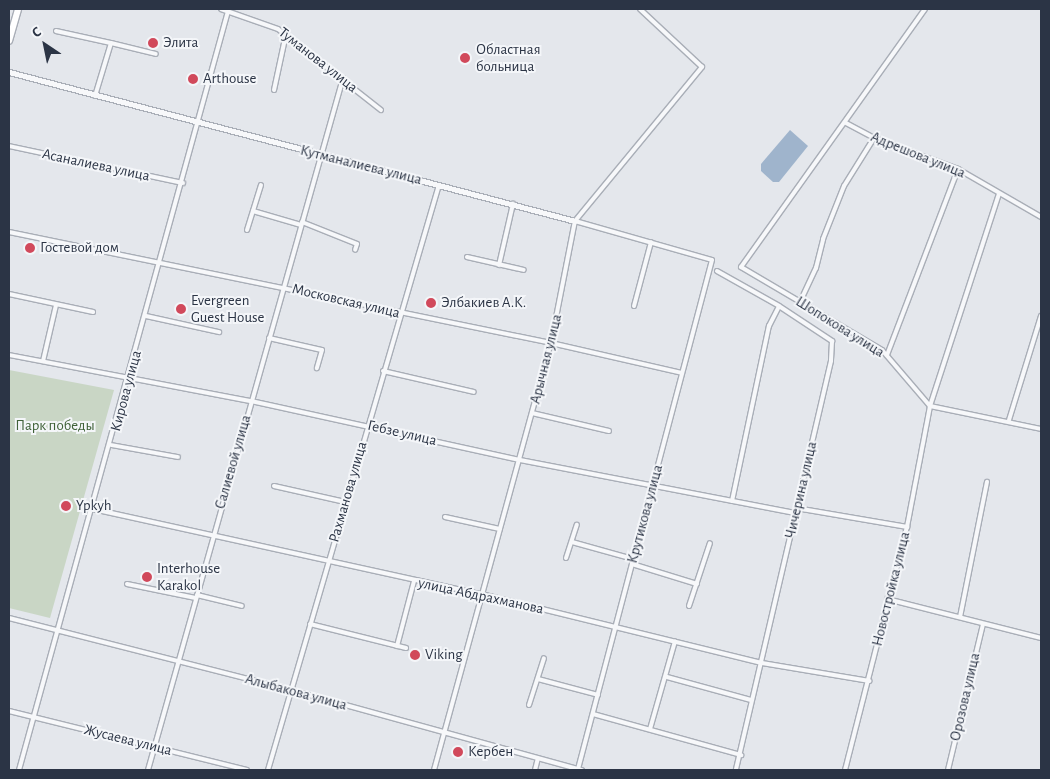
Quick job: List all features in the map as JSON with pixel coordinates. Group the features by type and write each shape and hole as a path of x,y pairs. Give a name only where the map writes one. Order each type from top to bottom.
{"main road":[{"path":"9,41 18,9"}],"street":[{"name":"Туманова улица","path":"221,9 272,26 286,34 381,110"},
{"name":"Арычная улица","path":"434,770 552,342 575,221 702,67 640,9"},
{"path":"846,123 925,9"},
{"name":"Кирова улица","path":"19,770 130,377 228,10"},
{"path":"56,31 156,54"},
{"path":"274,90 286,34"},
{"path":"95,96 111,43"},
{"name":"Кутманалиева улица","path":"9,72 199,124 513,204 712,260"},
{"name":"Салиевой улица","path":"148,770 211,536 343,78"},
{"name":"Адрешова улица","path":"846,123 874,138 958,169 1041,217"},
{"name":"Шопокова улица","path":"846,123 741,267 887,355 930,406"},
{"path":"800,302 816,268 823,239 844,186 874,138"},
{"name":"Асаналиева улица","path":"9,146 183,183"},
{"path":"887,355 958,169"},
{"path":"247,230 261,185"},
{"name":"Рахманова улица","path":"268,770 367,424 439,185"},
{"name":"Новостройка улица","path":"845,770 869,681 887,599 907,527 930,406 999,194"},
{"path":"499,265 513,204"},
{"path":"253,211 301,223 358,244 354,250"},
{"name":"Московская улица","path":"9,232 283,287 400,314 552,342 682,374"},
{"path":"634,306 651,242"},
{"path":"467,258 524,270"},
{"name":"Крутикова улица","path":"580,770 712,260"},
{"name":"Чичерина улица","path":"717,271 779,306 832,341 831,361 736,770"},
{"path":"9,294 93,312"},
{"path":"43,361 56,305"},
{"path":"732,501 769,326 779,306"},
{"path":"146,316 219,332"},
{"path":"1009,420 1041,316"},
{"path":"269,338 322,350 317,368"},
{"name":"Гебзе улица","path":"9,355 367,424 520,460 653,486 732,501 907,527"},
{"path":"384,371 474,392"},
{"path":"930,406 1009,420 1041,429"},
{"path":"532,413 609,431"},
{"path":"111,445 178,457"},
{"path":"960,617 986,482"},
{"path":"274,486 346,502"},
{"name":"улица Абдрахманова","path":"92,509 414,582 481,594 762,663 869,681"},
{"path":"445,517 500,529"},
{"path":"566,558 577,525"},
{"path":"572,542 697,584"},
{"path":"688,606 710,543"},
{"path":"397,646 414,582"},
{"path":"127,584 242,606"},
{"path":"887,599 1041,638"},
{"name":"Алыбакова улица","path":"9,618 291,690 580,770"},
{"path":"310,624 406,648"},
{"name":"Орозова улица","path":"948,770 982,624"},
{"path":"650,729 667,677 676,641"},
{"path":"529,705 544,658"},
{"path":"667,677 752,700"},
{"path":"538,679 598,695"},
{"name":"Жусаева улица","path":"9,711 246,770"},
{"path":"593,714 741,755"},
{"path":"535,770 538,758"}],"green space":[{"name":"Парк победы","path":"9,370 114,390 50,618 9,608"}],"water":[{"path":"790,130 808,146 779,182 773,182 761,171 761,164"}],"place":[{"name":"Элита","path":"153,43"},
{"name":"Областная больница","path":"465,58"},
{"name":"Arthouse","path":"193,79"},
{"name":"Гостевой дом","path":"30,248"},
{"name":"Элбакиев А.К.","path":"431,303"},
{"name":"Evergreen Guest House","path":"181,309"},
{"name":"Ypkyh","path":"66,506"},
{"name":"Interhouse Karakol","path":"147,577"},
{"name":"Viking","path":"415,655"},
{"name":"Кербен","path":"458,752"}]}
